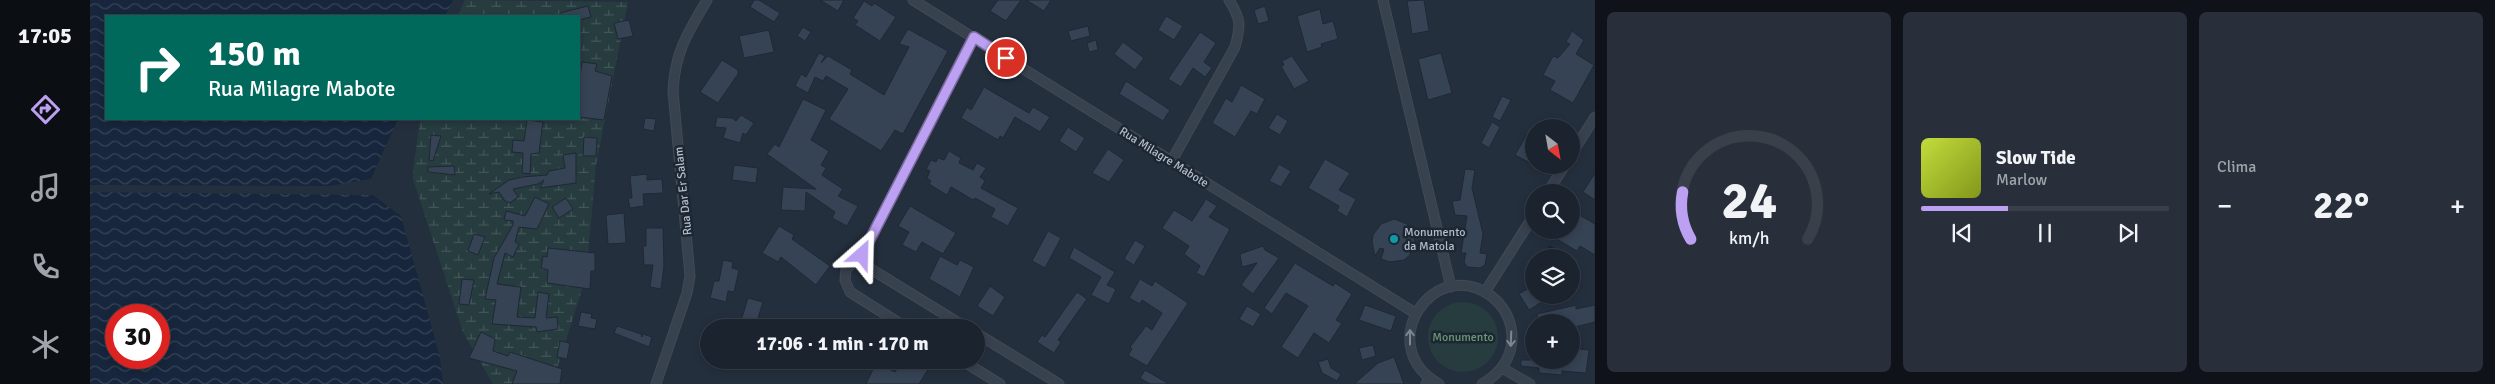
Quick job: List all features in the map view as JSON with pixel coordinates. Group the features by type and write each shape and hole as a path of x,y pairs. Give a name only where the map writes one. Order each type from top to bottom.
{"street":[{"name":"Rua Dar Er Salam","path":"656,384 687,293 690,276 673,91 674,71 678,53 707,0"},
{"name":"Rua Milagre Mabote","path":"913,0 1415,313"},
{"path":"1171,162 1235,47 1240,28 1238,14 1229,0"},
{"path":"1383,0 1451,287"},
{"path":"893,319 850,292 845,280 846,269 862,255 974,37"},
{"path":"1580,141 1595,117"},
{"path":"1485,292 1525,229"},
{"path":"862,255 866,266 952,319"},
{"path":"1432,382 1420,369 1411,349 1410,327 1415,313 1424,301 1436,292 1451,287 1468,286 1485,292 1497,300 1506,312 1511,326 1511,348 1502,368 1482,384"},
{"path":"985,339 1059,384"},
{"path":"1502,368 1530,384"},
{"path":"976,369 1000,384"}],"green space":[{"path":"465,0 628,2 596,165 586,277 555,375 538,384 493,384 463,332 413,179 413,172 420,120 580,120 580,15 458,15"},
{"name":"Monumento","path":"1463,302 1476,305 1488,312 1495,324 1498,337 1495,350 1488,362 1476,369 1463,372 1450,369 1438,362 1431,350 1428,337 1431,324 1438,312 1450,305"}],"water":[{"path":"90,0 453,0 446,15 105,15 105,120 398,120 371,179 329,186 90,185"},
{"path":"90,192 373,195 401,216 440,357 443,384 90,384"},
{"path":"1549,245 1557,249 1547,249"}],"building":[{"path":"754,0 759,0 780,13 774,22 750,7"},
{"path":"820,0 844,0 838,11"},
{"path":"998,0 1021,0 1006,21 990,11"},
{"path":"1026,0 1051,0 1044,11"},
{"path":"1424,0 1429,31 1412,34 1407,1"},
{"path":"864,1 872,6 874,3 896,17 880,41 855,25 858,21 853,18"},
{"path":"588,6 591,17 580,20 580,15 560,15 560,13"},
{"path":"1265,6 1269,21 1258,24 1254,10"},
{"path":"1320,9 1323,24 1333,21 1338,39 1321,44 1322,47 1307,52 1297,16"},
{"path":"1166,16 1183,26 1174,40 1158,30"},
{"path":"629,20 633,36 618,39 614,23"},
{"path":"1088,26 1090,36 1071,41 1068,31"},
{"path":"803,27 811,32 805,41 797,36"},
{"path":"908,29 948,51 903,134 895,130 881,151 829,119 848,89 826,76 823,81 815,77 808,93 795,86 801,74 806,77 819,53 825,56 821,63 828,56 852,70 850,74 884,95 909,47 899,44"},
{"path":"769,30 774,52 744,58 739,36"},
{"path":"1572,31 1584,40 1576,54 1594,65 1573,103 1550,90 1555,81 1543,75 1553,56 1558,58 1570,44 1566,42"},
{"path":"1200,32 1216,43 1204,62 1212,68 1205,77 1193,68 1181,87 1168,79"},
{"path":"1096,40 1098,50 1089,52 1087,43"},
{"path":"1123,42 1144,58 1135,70 1114,54"},
{"path":"1441,53 1452,93 1428,100 1418,59"},
{"path":"1292,56 1309,81 1294,89 1281,66 1284,65 1282,61"},
{"path":"722,60 738,70 738,74 718,103 700,92"},
{"path":"582,62 597,64 595,71 612,76 604,120 580,117"},
{"path":"1126,81 1170,110 1163,121 1119,94"},
{"path":"1241,85 1265,99 1257,114 1251,111 1235,137 1212,123 1226,98 1232,102"},
{"path":"984,87 1029,113 1033,107 1050,117 1040,132 1015,117 1003,138 1000,136 998,140 961,118 967,107 971,110"},
{"path":"1502,96 1511,100 1500,121 1492,117"},
{"path":"803,99 826,110 811,140 829,151 821,165 826,168 822,175 843,189 838,196 858,206 847,226 832,218 835,212 806,192 805,211 781,210 783,187 816,189 767,154 775,144 779,147"},
{"path":"1277,114 1288,121 1280,135 1268,128"},
{"path":"741,115 754,123 746,135 743,133 740,143 723,138 726,128 715,127 717,117 732,118 736,121"},
{"path":"645,118 656,119 654,131 643,129"},
{"path":"527,120 543,122 539,153 531,154 530,174 522,173 523,153 512,152 513,140 524,141"},
{"path":"1492,122 1500,127 1489,148 1481,143"},
{"path":"1068,127 1085,138 1076,152 1059,141"},
{"path":"431,135 441,136 433,161 429,160"},
{"path":"584,137 597,138 596,156 583,156"},
{"path":"1525,138 1525,160 1515,155"},
{"path":"1108,149 1124,160 1109,182 1092,173"},
{"path":"949,151 961,158 959,163 973,170 977,163 986,168 980,177 985,181 981,188 1018,208 1008,226 991,217 995,209 975,198 973,200 951,187 947,195 929,184 931,181 927,178 930,171 926,169 931,160 936,162 938,158 944,160"},
{"path":"576,153 576,183 540,188 544,180 538,184 513,189 518,197 510,203 505,201 499,192 489,194 509,180 547,175 549,171 565,168 563,155"},
{"path":"1325,159 1350,173 1339,190 1356,199 1347,217 1337,211 1339,206 1308,188"},
{"path":"1279,164 1291,171 1281,187 1269,181"},
{"path":"734,165 758,168 756,183 732,180"},
{"path":"454,166 455,175 428,172 428,167"},
{"path":"1465,169 1475,170 1472,188 1483,234 1480,253 1487,254 1485,265 1480,268 1467,267 1464,262 1466,253 1461,253 1467,216 1455,215 1452,201 1460,200"},
{"path":"1595,173 1595,200 1583,192"},
{"path":"647,174 647,180 662,179 663,193 643,194 644,206 630,208 628,198 632,198 630,176"},
{"path":"535,197 549,204 537,229 519,227 515,242 519,244 513,257 505,253 497,284 521,287 517,317 535,318 538,292 549,294 546,318 557,317 558,329 537,332 536,327 492,324 496,300 485,299 494,258 513,225 513,221 504,220 506,211 525,216"},
{"path":"566,198 573,209 559,218 552,207"},
{"path":"1206,199 1217,206 1209,217 1230,229 1204,277 1196,273 1200,266 1184,254 1189,246 1162,228 1174,210 1192,221"},
{"path":"910,206 956,233 943,254 922,242 916,252 902,245 909,232 898,226"},
{"path":"624,213 626,243 608,244 606,215"},
{"path":"1580,215 1595,224 1595,255 1580,246 1578,249 1574,249 1557,239 1580,239"},
{"name":"Monumento da Matola","path":"1394,219 1407,224 1412,229 1415,243 1409,256 1404,260 1390,262 1381,259 1384,249 1380,248 1375,256 1372,242 1373,235 1381,224"},
{"path":"779,226 794,235 792,239 830,266 816,285 781,257 778,262 762,253"},
{"path":"646,228 663,228 664,266 661,289 650,287 653,265 644,265 643,246 646,246"},
{"path":"1048,231 1061,238 1045,268 1032,261"},
{"path":"474,234 485,237 478,255 468,251"},
{"path":"1135,240 1145,246 1134,265 1124,259"},
{"path":"1263,246 1265,250 1279,258 1253,294 1241,285 1257,263 1242,267 1240,254"},
{"path":"1074,247 1115,272 1107,285 1116,289 1109,304 1091,295 1101,277 1069,258"},
{"path":"548,248 595,253 595,271 591,271 590,289 547,283 548,270 541,268 543,256 547,257"},
{"path":"940,256 957,265 960,260 974,267 960,297 929,279"},
{"path":"723,260 733,262 732,268 739,270 734,292 728,291 726,302 710,298 714,281 719,281"},
{"path":"1295,263 1333,286 1335,283 1352,294 1336,320 1342,323 1329,343 1314,333 1298,358 1281,347 1308,306 1286,293 1272,314 1264,308"},
{"path":"462,279 474,280 469,305 459,304"},
{"path":"1140,279 1152,286 1155,281 1188,303 1147,366 1128,355 1132,349 1130,347 1146,326 1152,330 1162,313 1142,300 1140,304 1129,298"},
{"path":"990,286 1005,297 993,316 977,306"},
{"path":"1525,290 1525,304 1519,294"},
{"path":"1077,292 1087,299 1058,340 1061,342 1054,353 1037,342 1042,335 1045,337"},
{"path":"748,298 763,302 758,319 742,319"},
{"path":"1525,304 1539,304 1529,310"},
{"path":"1365,305 1396,316 1391,331 1359,320"},
{"path":"1576,305 1576,309 1595,305 1595,322 1580,326 1580,314 1537,314"},
{"path":"1247,306 1261,314 1253,327 1239,319"},
{"path":"581,312 592,314 591,318 597,319 595,329 578,326"},
{"path":"617,326 641,334 642,337 643,334 652,337 649,347 614,333"},
{"path":"481,332 495,339 493,351 508,356 510,352 562,369 560,384 512,384 517,371 469,358"},
{"path":"560,341 570,343 567,359 557,357"},
{"path":"1373,345 1376,356 1362,360 1359,348"},
{"path":"1580,349 1589,350 1586,373 1562,371 1562,375 1539,373 1539,369 1580,369"},
{"path":"1394,357 1404,384 1354,384 1378,363"},
{"path":"1328,359 1331,368 1341,374 1337,381 1322,373 1318,362"},
{"path":"1521,360 1525,360 1525,366 1521,366"},
{"path":"873,369 889,369 895,372 897,369 928,369 919,384 866,384"},
{"path":"1145,370 1169,384 1150,384 1140,378"}],"place":[{"name":"Monumento da Matola","path":"1394,239"}],"route":[{"path":"862,255 974,37 1006,58"}]}
